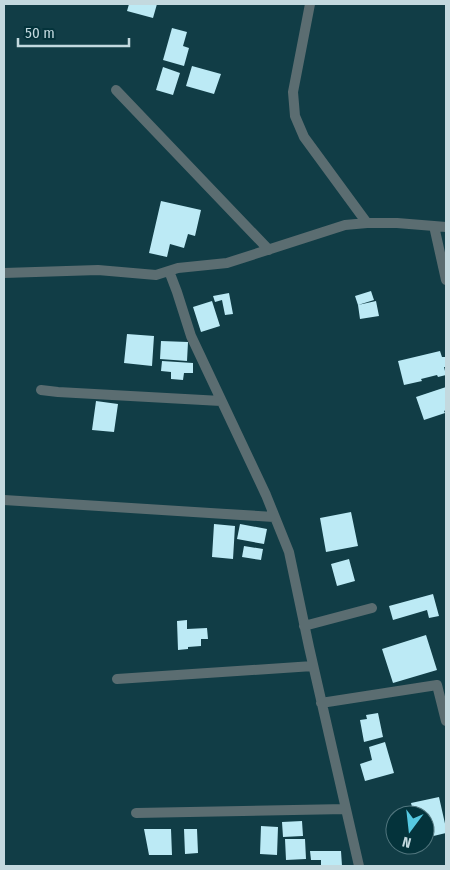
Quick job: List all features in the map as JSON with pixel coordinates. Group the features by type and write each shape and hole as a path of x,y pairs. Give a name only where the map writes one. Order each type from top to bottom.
{"street":[{"path":"310,4 293,92 294,116 304,137 367,223"},
{"path":"116,90 269,250"},
{"path":"4,272 98,270 156,275 178,268 227,263 345,225 397,223 446,227"},
{"path":"434,226 446,280"},
{"path":"168,271 191,336 289,552 358,866"},
{"path":"41,390 222,401"},
{"path":"4,500 274,516"},
{"path":"304,626 372,608"},
{"path":"117,679 313,666"},
{"path":"322,703 437,685 446,721"},
{"path":"136,813 346,809"}],"building":[{"path":"129,4 157,4 153,18 127,11"},
{"path":"172,28 187,32 183,46 189,48 184,66 163,60"},
{"path":"192,66 221,74 214,94 186,86"},
{"path":"163,67 180,73 173,95 156,90"},
{"path":"161,201 201,210 195,236 188,234 184,248 170,244 167,257 149,253"},
{"path":"371,291 374,300 358,305 355,296"},
{"path":"229,293 233,314 225,315 222,300 215,302 213,296"},
{"path":"212,301 220,326 201,332 193,307"},
{"path":"376,301 379,316 360,319 358,305"},
{"path":"127,334 154,336 152,366 124,363"},
{"path":"161,341 188,342 187,361 160,359"},
{"path":"440,351 442,357 445,357 446,367 444,367 446,375 438,377 437,375 404,385 398,361"},
{"path":"162,361 193,363 193,373 184,373 183,380 171,379 171,372 161,371"},
{"path":"446,387 445,413 424,420 416,397"},
{"path":"96,401 118,404 114,432 92,430"},
{"path":"351,512 358,546 326,552 320,518"},
{"path":"214,524 235,526 233,559 212,557"},
{"path":"240,524 267,529 264,544 237,539"},
{"path":"244,546 263,549 261,560 242,557"},
{"path":"349,559 355,581 337,586 331,564"},
{"path":"433,594 439,616 429,618 427,610 393,620 389,606"},
{"path":"187,620 187,629 207,628 208,639 201,639 201,646 178,650 177,621"},
{"path":"426,635 437,670 393,683 382,649"},
{"path":"378,713 383,737 364,742 360,720 367,719 366,715"},
{"path":"385,742 394,773 365,781 360,764 372,760 369,747"},
{"path":"439,797 446,833 435,836 435,805 412,805 411,803"},
{"path":"302,821 303,836 283,837 282,822"},
{"path":"261,826 278,827 277,855 260,854"},
{"path":"144,829 171,829 172,855 149,855"},
{"path":"184,829 197,829 198,853 185,854"},
{"path":"285,839 305,839 306,859 286,860"},
{"path":"310,851 341,851 342,866 321,866 321,860 311,860"}]}
